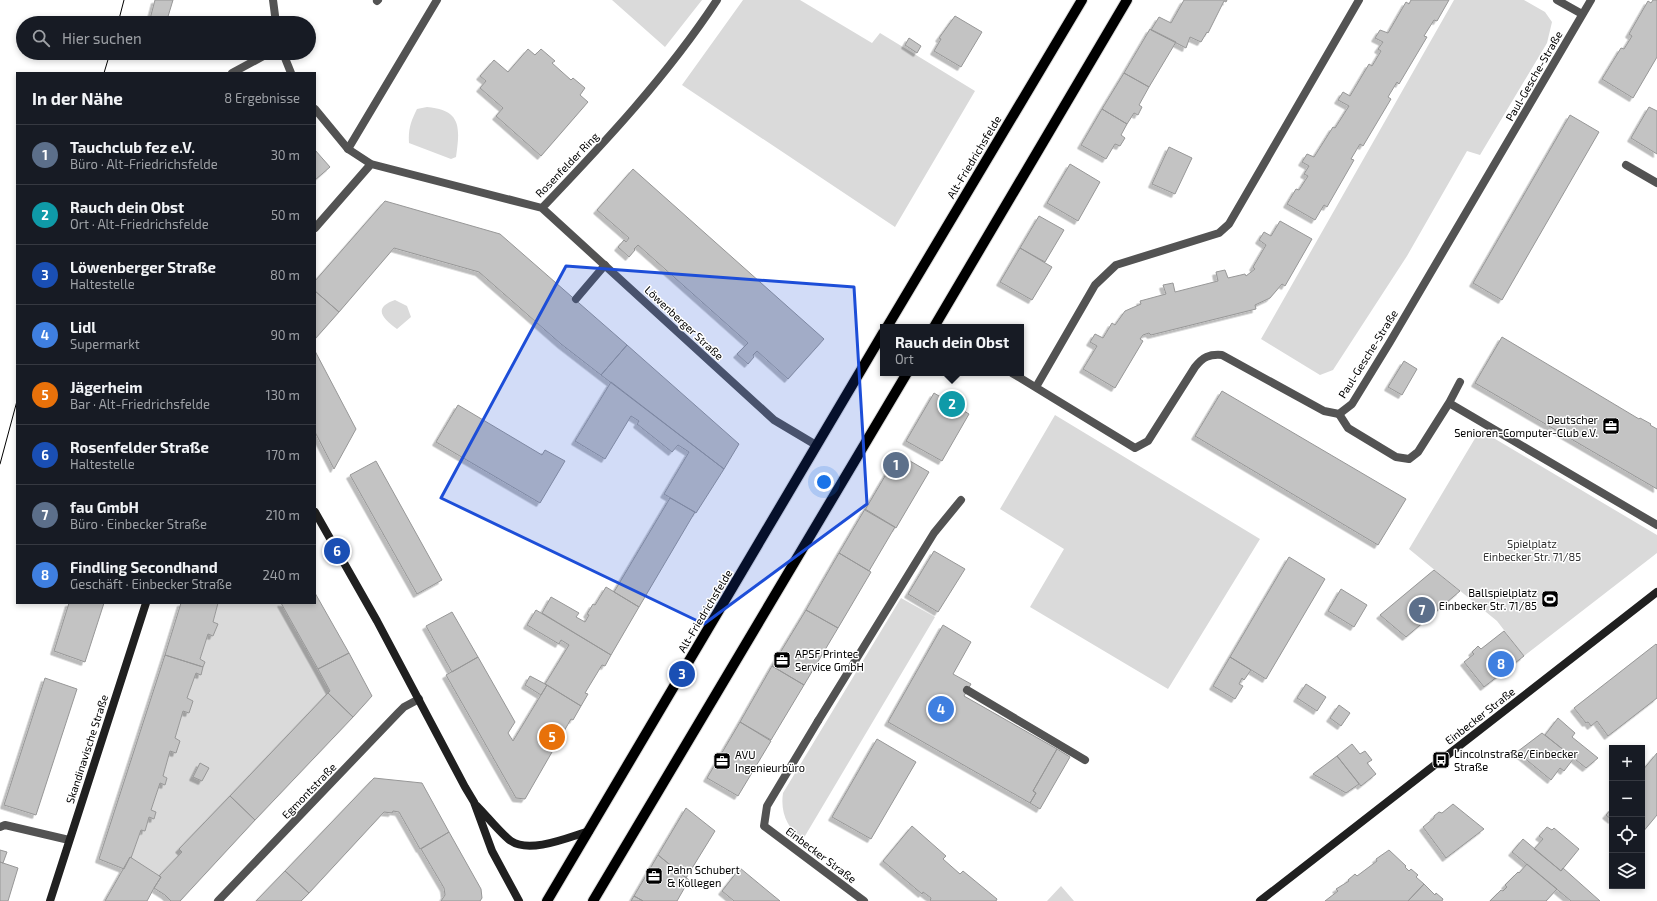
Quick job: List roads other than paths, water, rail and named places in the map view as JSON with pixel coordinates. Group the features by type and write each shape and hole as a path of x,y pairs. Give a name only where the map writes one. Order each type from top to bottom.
{"main road":[{"name":"Alt-Friedrichsfelde","path":"889,324 1082,0"},
{"path":"936,324 1127,0"},
{"name":"Alt-Friedrichsfelde","path":"547,901 880,338"},
{"path":"593,901 905,376"}],"street":[{"path":"273,0 275,16"},
{"path":"348,149 437,0"},
{"name":"Rosenfelder Ring","path":"316,110 348,149 371,164 542,208 630,114 669,66 717,0"},
{"path":"1036,388 1094,284 1116,265 1219,234 1229,224 1359,0"},
{"path":"1557,0 1582,14"},
{"name":"Paul-Gesche-Straße","path":"1017,376 1135,448 1148,441 1202,358 1213,354 1222,355 1324,411 1338,414 1352,404 1390,342 1591,0"},
{"path":"234,72 256,60"},
{"path":"286,60 291,72"},
{"path":"316,227 371,164"},
{"path":"1626,165 1657,184"},
{"name":"Löwenberger Straße","path":"542,208 774,420 816,445"},
{"path":"576,299 605,265"},
{"path":"1338,414 1348,428 1396,457 1409,458 1418,452 1449,403 1460,382"},
{"path":"1449,403 1657,525"},
{"name":"Einbecker Straße","path":"864,901 764,826 767,806 934,533 961,500"},
{"path":"316,514 380,628 474,802 492,851 513,887 519,901"},
{"name":"Einbecker Straße","path":"1260,901 1657,592"},
{"name":"Skandinavische Straße","path":"50,901 146,604"},
{"path":"967,690 1085,760"},
{"name":"Egmontstraße","path":"218,901 401,710 418,699"},
{"path":"474,802 511,842 522,845 538,846 589,831"},
{"path":"0,827 5,825 69,840"}],"tram line":[{"path":"120,16 124,0"},
{"path":"104,72 108,60"},
{"path":"0,464 16,405"}],"place":[{"name":"Rauch dein Obst","path":"952,404"},
{"name":"Deutscher Senioren-Computer-Club e.V.","path":"1611,426"},
{"name":"Tauchclub fez e.V.","path":"896,465"},
{"name":"Rosenfelder Straße","path":"337,551"},
{"name":"Ballspielplatz Einbecker Str. 71/85","path":"1550,599"},
{"name":"fau GmbH","path":"1422,610"},
{"name":"APSF Printec Service GmbH","path":"782,660"},
{"name":"Findling Secondhand","path":"1501,664"},
{"name":"Löwenberger Straße","path":"682,674"},
{"name":"Lidl","path":"941,709"},
{"name":"Jägerheim","path":"552,737"},
{"name":"Lincolnstraße/Einbecker Straße","path":"1441,760"},
{"name":"AVU Ingenieurbüro","path":"722,761"},
{"name":"Pahn Schubert & Kollegen","path":"654,876"}],"park label":[{"name":"Spielplatz Einbecker Str. 71/85","path":"1532,550"}]}
